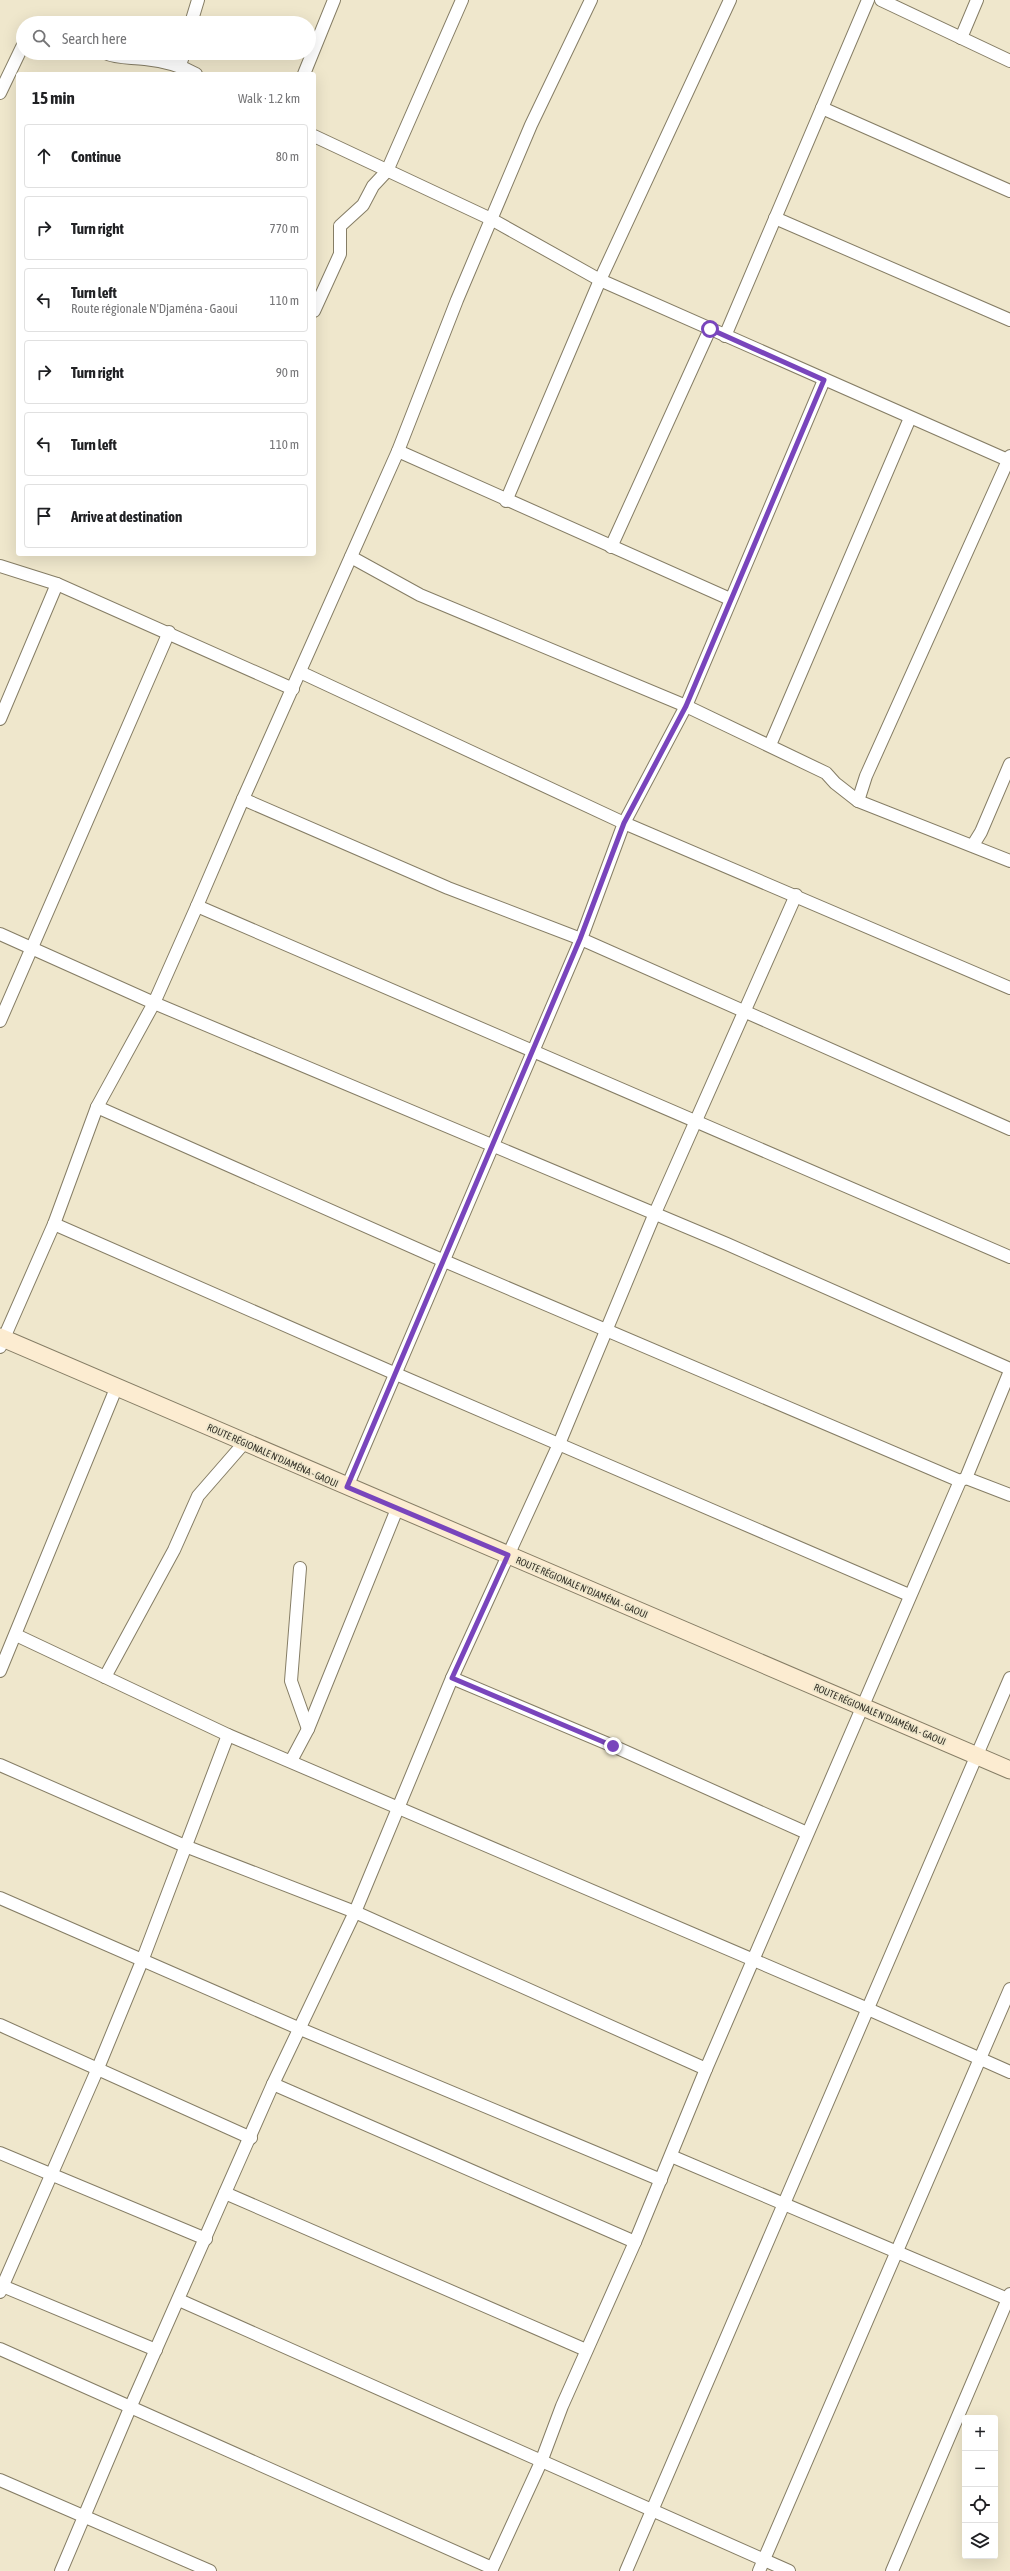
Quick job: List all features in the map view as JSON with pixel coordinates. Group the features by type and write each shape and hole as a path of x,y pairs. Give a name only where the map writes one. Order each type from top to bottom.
{"street":[{"path":"193,16 198,0"},
{"path":"316,44 334,0"},
{"path":"316,307 340,254 340,226 363,205 373,186 387,171 462,0"},
{"path":"1,1341 54,1224 97,1107 154,1003 398,451 490,219 555,72 591,0"},
{"path":"506,501 600,280 730,0"},
{"path":"726,336 868,0"},
{"path":"881,0 1010,61"},
{"path":"960,38 977,0"},
{"path":"0,93 16,60"},
{"path":"151,60 180,65 192,72"},
{"path":"180,65 182,60"},
{"path":"305,72 310,60"},
{"path":"822,108 1010,191"},
{"path":"316,137 490,219 600,280 910,418 1009,459 866,776 858,801"},
{"path":"775,218 1010,320"},
{"path":"611,547 710,329"},
{"path":"347,1487 396,1374 442,1260 494,1144 531,1052 580,939 624,823 686,706 824,380"},
{"path":"770,745 910,418"},
{"path":"398,451 506,501 730,599"},
{"path":"351,557 420,595 686,706 770,745 826,773 835,783 858,801 1010,861"},
{"path":"0,566 57,584 169,632 293,689"},
{"path":"0,719 57,584"},
{"path":"0,1020 169,632"},
{"path":"300,672 624,823 796,895 1010,988"},
{"path":"972,845 981,832 1010,764"},
{"path":"243,799 448,888 580,939 1010,1129"},
{"path":"61,2571 130,2408 206,2239 225,2193 251,2138 273,2084 298,2028 329,1969 355,1912 396,1809 452,1678 559,1444 655,1213 696,1122 743,1011 796,895"},
{"path":"197,906 531,1052 1010,1257"},
{"path":"0,934 154,1003 494,1144 655,1213 1010,1370 963,1479 909,1595 807,1832 754,1961 706,2069 635,2242 586,2350 541,2462 492,2570 0,2349"},
{"path":"97,1107 442,1260 963,1479 1010,1495"},
{"path":"54,1224 396,1374 909,1595"},
{"name":"ROUTE RÉGIONALE N'DJAMÉNA - GAOUI","path":"1,1341 117,1386 397,1509 862,1705 1010,1770"},
{"path":"0,1671 117,1386"},
{"path":"105,1677 174,1550 198,1496 245,1442"},
{"path":"291,1761 308,1729 397,1509"},
{"path":"300,1568 291,1681 308,1729"},
{"path":"16,1635 228,1735 291,1761 396,1809 868,2009 1010,2072"},
{"path":"452,1678 613,1746 807,1832"},
{"path":"626,2571 782,2205 978,1756 1010,1678"},
{"path":"156,2350 1,2288 53,2174 142,1962 228,1735"},
{"path":"0,1766 185,1846 355,1912 706,2069"},
{"path":"0,1898 142,1962 661,2180"},
{"path":"762,2566 1010,1989"},
{"path":"0,2025 251,2138"},
{"path":"273,2084 635,2242"},
{"path":"0,2153 206,2239"},
{"path":"671,2156 782,2205 1009,2298 892,2571"},
{"path":"225,2193 586,2350"},
{"path":"179,2300 651,2511 762,2566 789,2571"},
{"path":"0,2480 210,2571"}],"route":[{"path":"613,1746 452,1678 508,1555 347,1487 396,1374 442,1260 494,1144 531,1052 580,939 624,823 686,706 824,380 710,329"}]}
